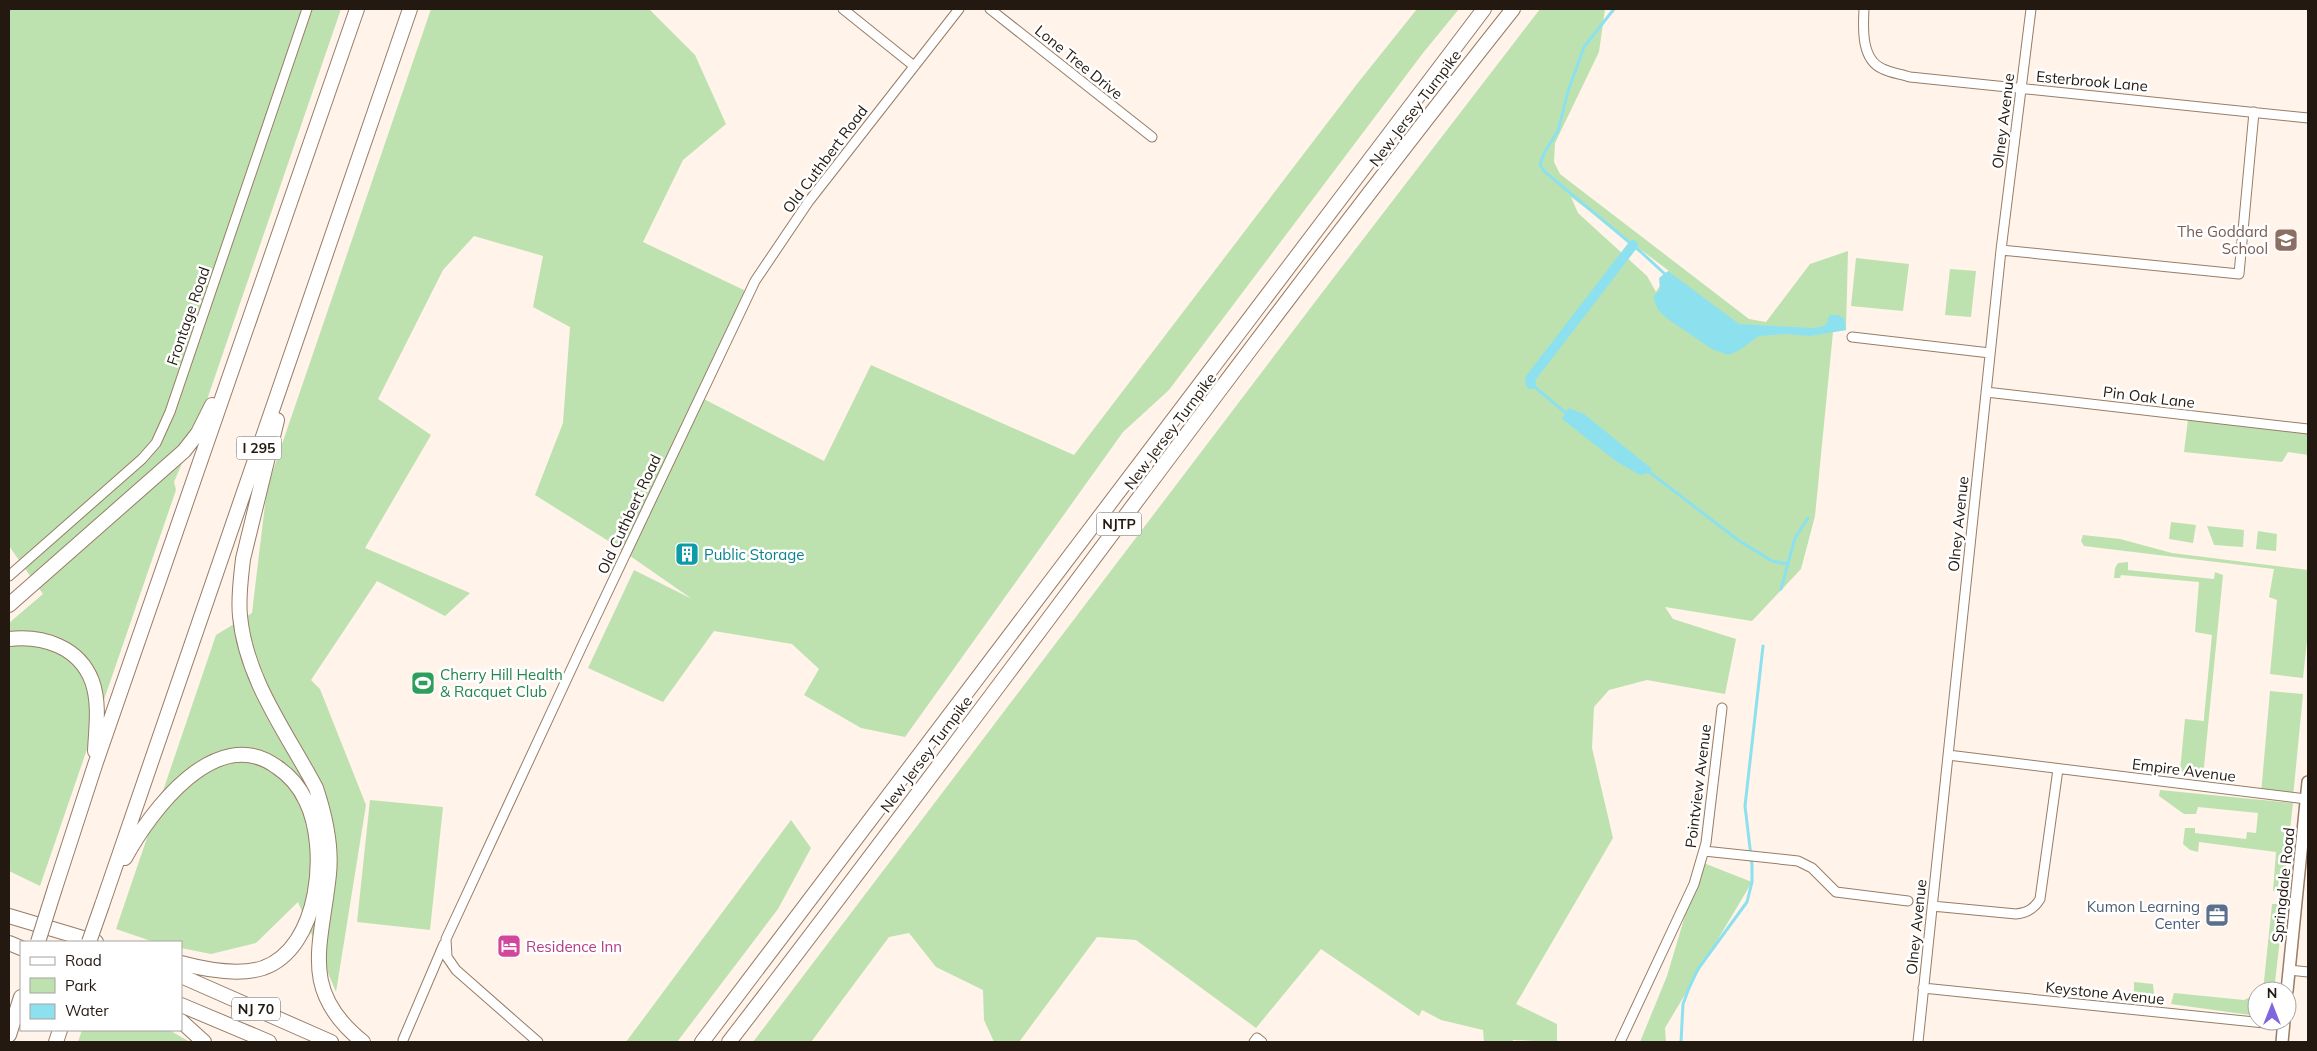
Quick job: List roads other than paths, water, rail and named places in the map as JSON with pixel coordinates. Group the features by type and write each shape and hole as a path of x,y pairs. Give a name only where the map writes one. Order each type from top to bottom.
{"highway":[{"path":"38,941 95,765 357,9"},
{"name":"I 295","path":"89,941 410,9"},
{"name":"New Jersey Turnpike","path":"702,1042 1484,9"},
{"name":"New Jersey Turnpike","path":"729,1042 1113,532 1454,83 1513,9"},
{"path":"317,277 250,524 240,580 240,614 249,656 257,681 316,788 324,814 330,861 318,949 320,983 332,1010 342,1024 363,1042"},
{"path":"9,605 184,451 207,416 250,317"},
{"path":"9,639 42,640 58,645 69,651 85,668 92,682 96,707 95,765"},
{"path":"109,887 137,838 157,810 179,786 202,767 219,759 237,755 254,756 269,760 285,772 306,801 313,822 317,850 316,882 311,912 304,928 294,945 264,968 250,971 227,971 182,963"},
{"path":"9,916 93,941"},
{"name":"NJ 70","path":"182,976 331,1042"},
{"path":"9,1025 19,1004"},
{"path":"9,1035 19,1004"},
{"name":"NJ 70","path":"182,1005 270,1042"},
{"path":"182,1022 204,1042"}],"main road":[{"name":"Springdale Road","path":"2288,981 2308,782"}],"street":[{"name":"Frontage Road","path":"9,576 142,459 156,443 170,412 307,9"},
{"path":"844,9 914,66"},
{"name":"Old Cuthbert Road","path":"403,1040 446,939 755,281 809,200 959,9"},
{"name":"Lone Tree Drive","path":"990,9 1152,137"},
{"name":"Esterbrook Lane","path":"1864,9 1863,27 1866,47 1872,61 1882,69 1910,77 2308,118"},
{"name":"Olney Avenue","path":"1918,1042 2001,250 2031,9"},
{"path":"2001,250 2239,274 2254,112"},
{"path":"1852,337 1990,352"},
{"name":"Pin Oak Lane","path":"1986,392 2308,428"},
{"name":"Pointview Avenue","path":"1620,1042 1694,884 1704,851 1722,708"},
{"name":"Empire Avenue","path":"1948,755 2306,799"},
{"path":"1932,906 2016,914 2036,906 2040,900 2058,769"},
{"path":"1704,851 1798,861 1812,868 1832,889 1846,894 1908,901"},
{"path":"446,939 447,957 456,970 538,1042"},
{"path":"2290,970 2308,972"},
{"name":"Keystone Avenue","path":"1923,988 2247,1019"}],"water":[{"path":"1668,271 1739,324 1812,328 1821,327 1827,323 1829,315 1838,315 1844,318 1846,330 1810,336 1785,334 1759,336 1738,351 1728,355 1712,349 1669,320 1658,310 1653,297 1660,289 1659,278"},
{"path":"1568,408 1584,414 1652,469 1649,473 1640,475 1617,462 1562,419"}],"waterway":[{"path":"1614,9 1584,47 1568,91 1558,131 1544,153 1540,165 1545,172 1667,276"},
{"path":"1531,384 1530,379 1633,245"},
{"path":"1531,384 1567,414"},
{"path":"1648,471 1738,540 1772,561 1787,564"},
{"path":"1781,589 1795,538 1808,518"},
{"path":"1681,1042 1683,1004 1689,988 1698,969 1747,902 1752,882 1752,865 1745,806 1763,646"}],"place":[{"name":"The Goddard School","path":"2286,240"},
{"name":"Public Storage","path":"687,554"},
{"name":"Cherry Hill Health & Racquet Club","path":"423,683"},
{"name":"Kumon Learning Center","path":"2217,915"},
{"name":"Residence Inn","path":"509,946"}]}
